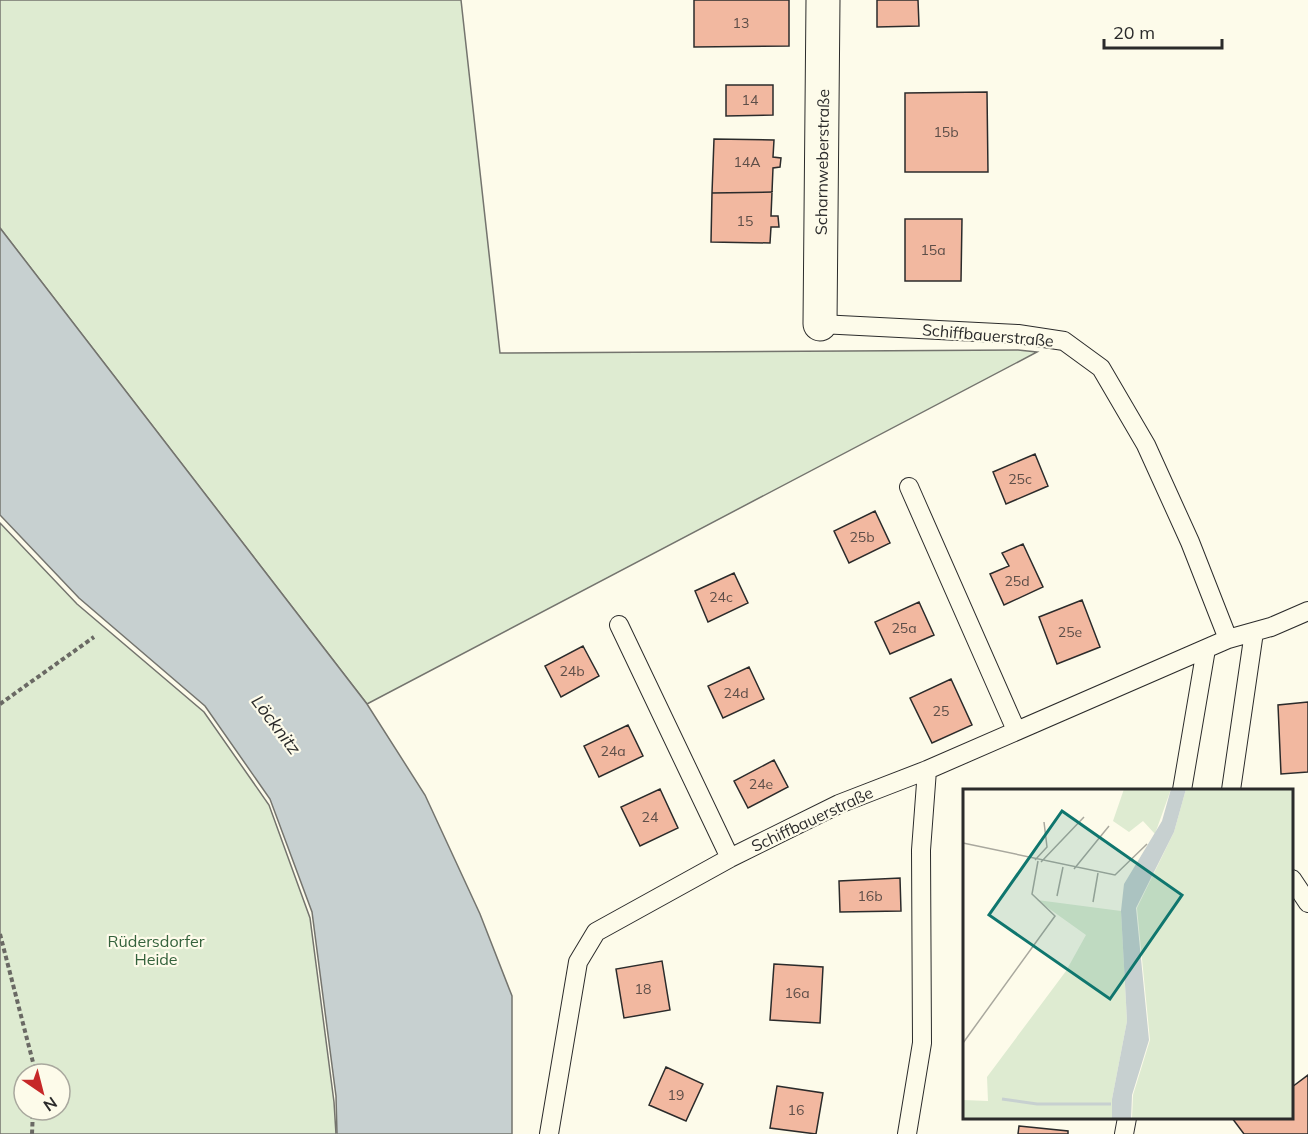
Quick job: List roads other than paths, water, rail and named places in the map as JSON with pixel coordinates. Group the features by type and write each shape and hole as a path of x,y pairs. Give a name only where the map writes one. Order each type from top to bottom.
{"street":[{"name":"Scharnweberstraße","path":"820,324 823,0"}],"lane":[{"name":"Schiffbauerstraße","path":"820,324 1018,334 1053,339 1064,341 1101,368 1146,445 1190,542 1228,639"},
{"path":"909,487 1016,730"},
{"name":"Schiffbauerstraße","path":"549,1134 578,962 596,932 730,858 839,804 927,770 1228,639 1254,632 1308,611"},
{"path":"619,625 730,858"},
{"path":"1231,789 1254,632"},
{"path":"1182,789 1206,649"},
{"path":"907,1134 922,1043 921,849 927,770"},
{"path":"1293,880 1308,903"},
{"path":"1124,1134 1127,1119"}],"water":[{"name":"Löcknitz","path":"0,228 367,704 425,795 480,914 512,996 512,1134 337,1134 336,1096 312,912 270,799 205,706 79,598 0,515"}],"park label":[{"name":"Rüdersdorfer Heide","path":"156,950"}]}
